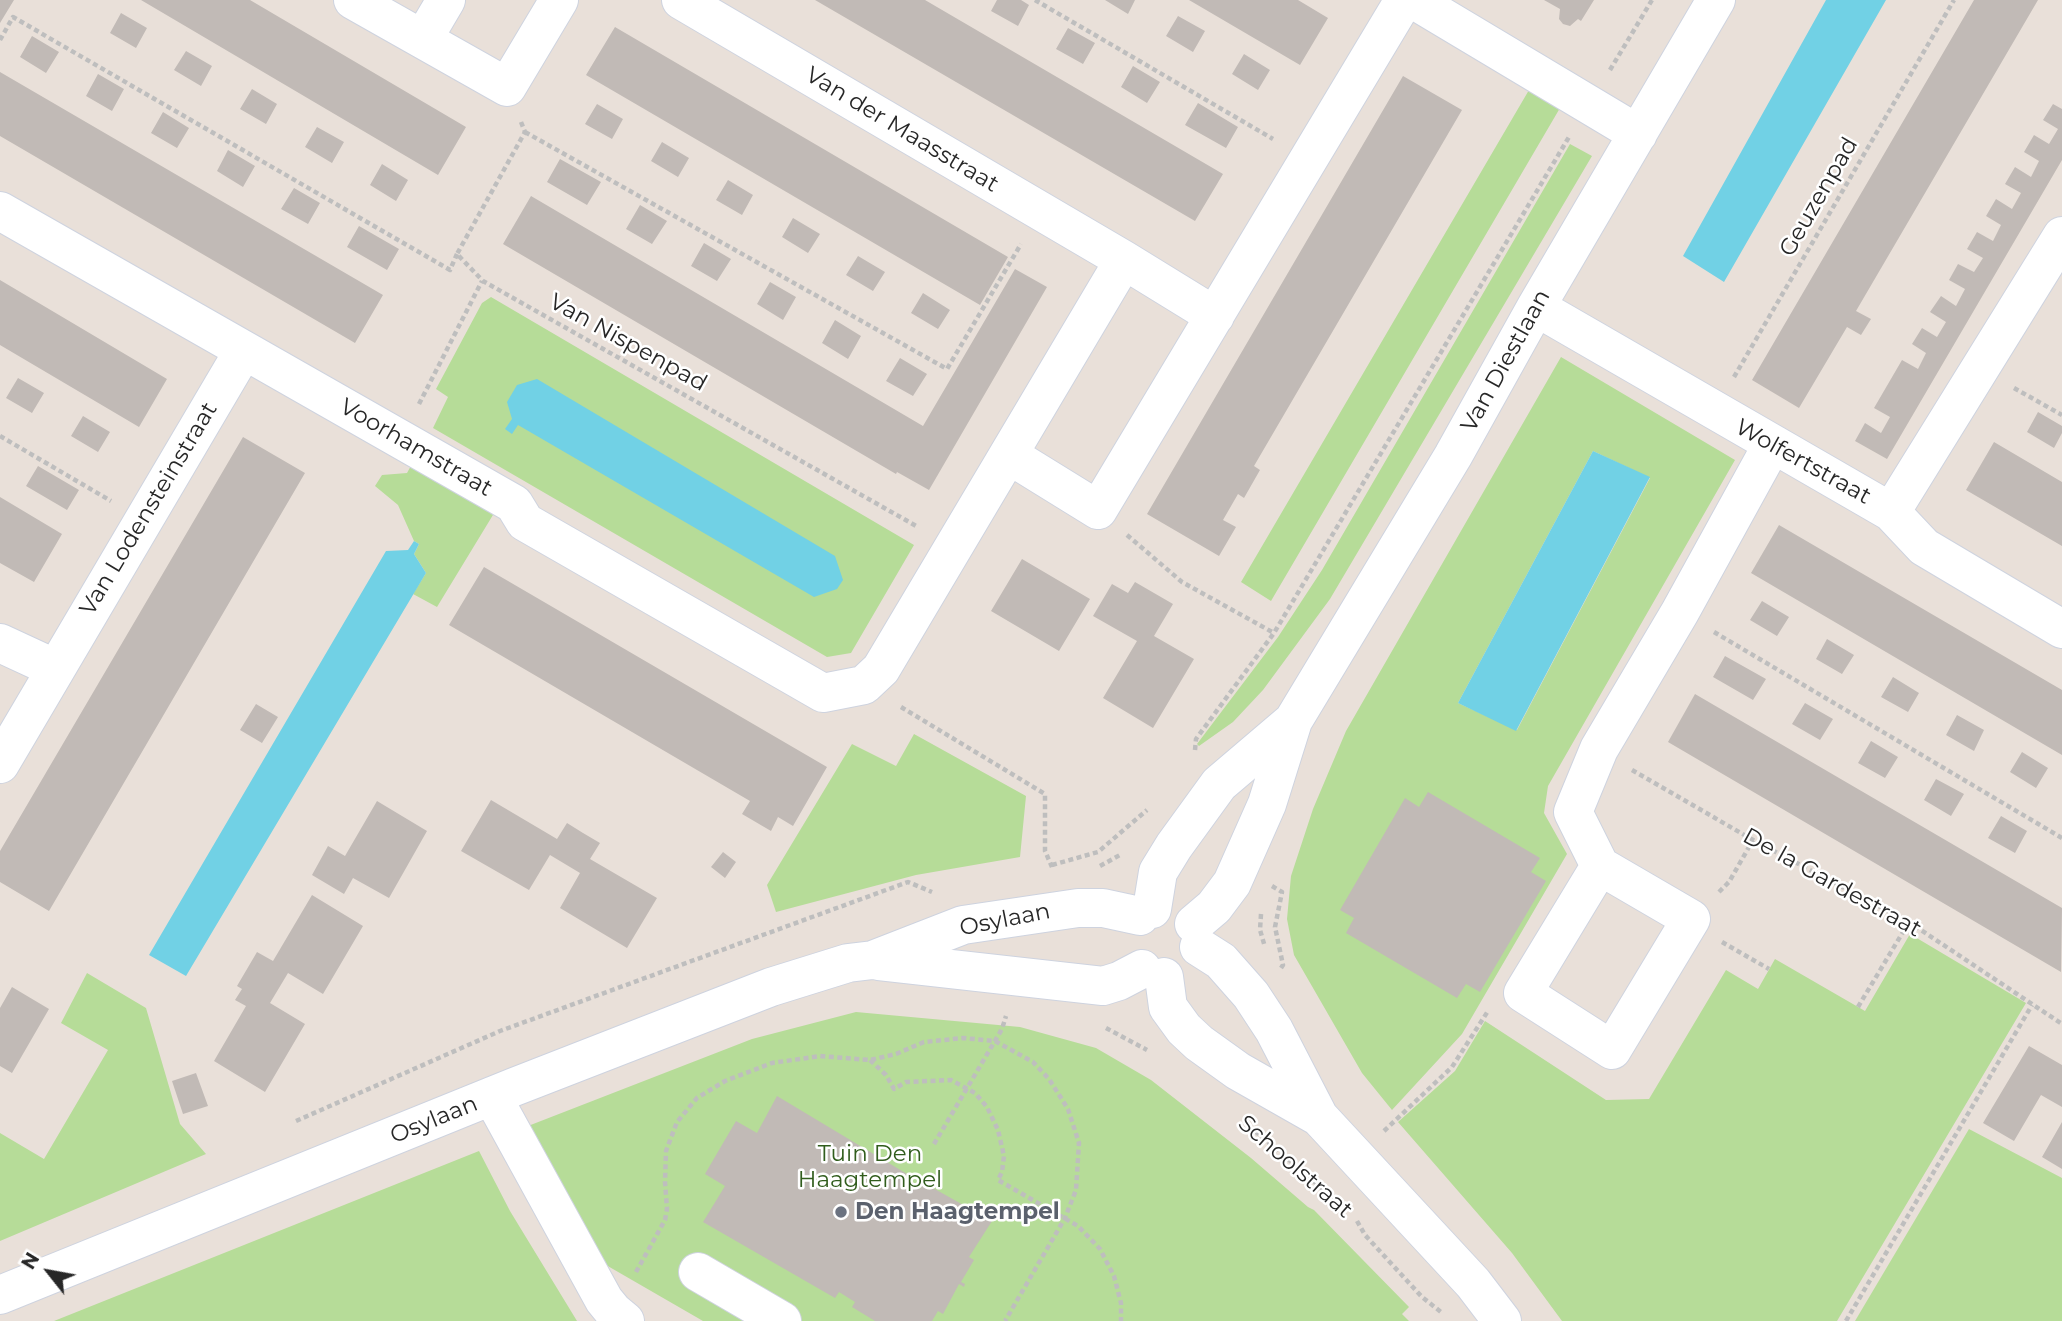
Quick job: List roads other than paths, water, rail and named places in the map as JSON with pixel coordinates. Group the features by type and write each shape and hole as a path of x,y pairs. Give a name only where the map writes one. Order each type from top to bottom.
{"street":[{"path":"353,0 507,87 559,0"},
{"path":"423,39 446,0"},
{"name":"Van der Maasstraat","path":"681,0 734,13 1040,212 1215,316"},
{"path":"1124,260 1009,455 1098,510 1404,0"},
{"path":"1414,0 1638,134"},
{"name":"Van Diestlaan","path":"1197,936 1232,883 1267,804 1293,721 1453,456 1535,307 1716,0"},
{"name":"Voorhamstraat","path":"0,211 514,504 524,522 823,692 864,685 881,669 1009,455"},
{"path":"1891,512 2062,236"},
{"name":"Wolfertstraat","path":"1535,307 1891,512 1924,547 2062,629"},
{"name":"Van Lodensteinstraat","path":"0,764 54,668 244,349"},
{"path":"1600,866 1523,993 1612,1050 1706,930 1600,866 1573,812 1599,749 1680,612 1772,445"},
{"path":"0,643 54,668"},
{"name":"Van Diestlaan","path":"1146,913 1158,872 1219,784 1293,721"},
{"path":"1164,907 1186,915 1197,936 1187,968 1176,974 1153,973 1134,960 1129,937 1133,926 1146,913 1164,907"},
{"name":"Osylaan","path":"873,960 963,925 1090,908 1146,913"},
{"name":"Schoolstraat","path":"1197,936 1251,995 1274,1030 1319,1116 1474,1283 1502,1321"},
{"name":"Osylaan","path":"0,1295 492,1096 771,987 848,963 873,960 1103,986 1153,973"},
{"name":"Schoolstraat","path":"1153,973 1168,1007 1184,1029 1199,1043 1237,1071 1319,1116"},
{"path":"492,1096 619,1316"},
{"path":"698,1272 782,1321"}],"water":[{"path":"1826,0 1886,0 1724,282 1683,256"},
{"path":"537,379 835,556 843,580 837,589 814,597 518,425 512,434 505,429 512,419 507,402 517,385"},
{"path":"1593,451 1650,477 1516,731 1458,703"},
{"path":"414,541 419,544 414,554 426,573 186,976 149,955 386,551 408,550"}],"place":[{"name":"Den Haagtempel","path":"841,1212"}],"park label":[{"name":"Tuin Den Haagtempel","path":"870,1167"}]}
